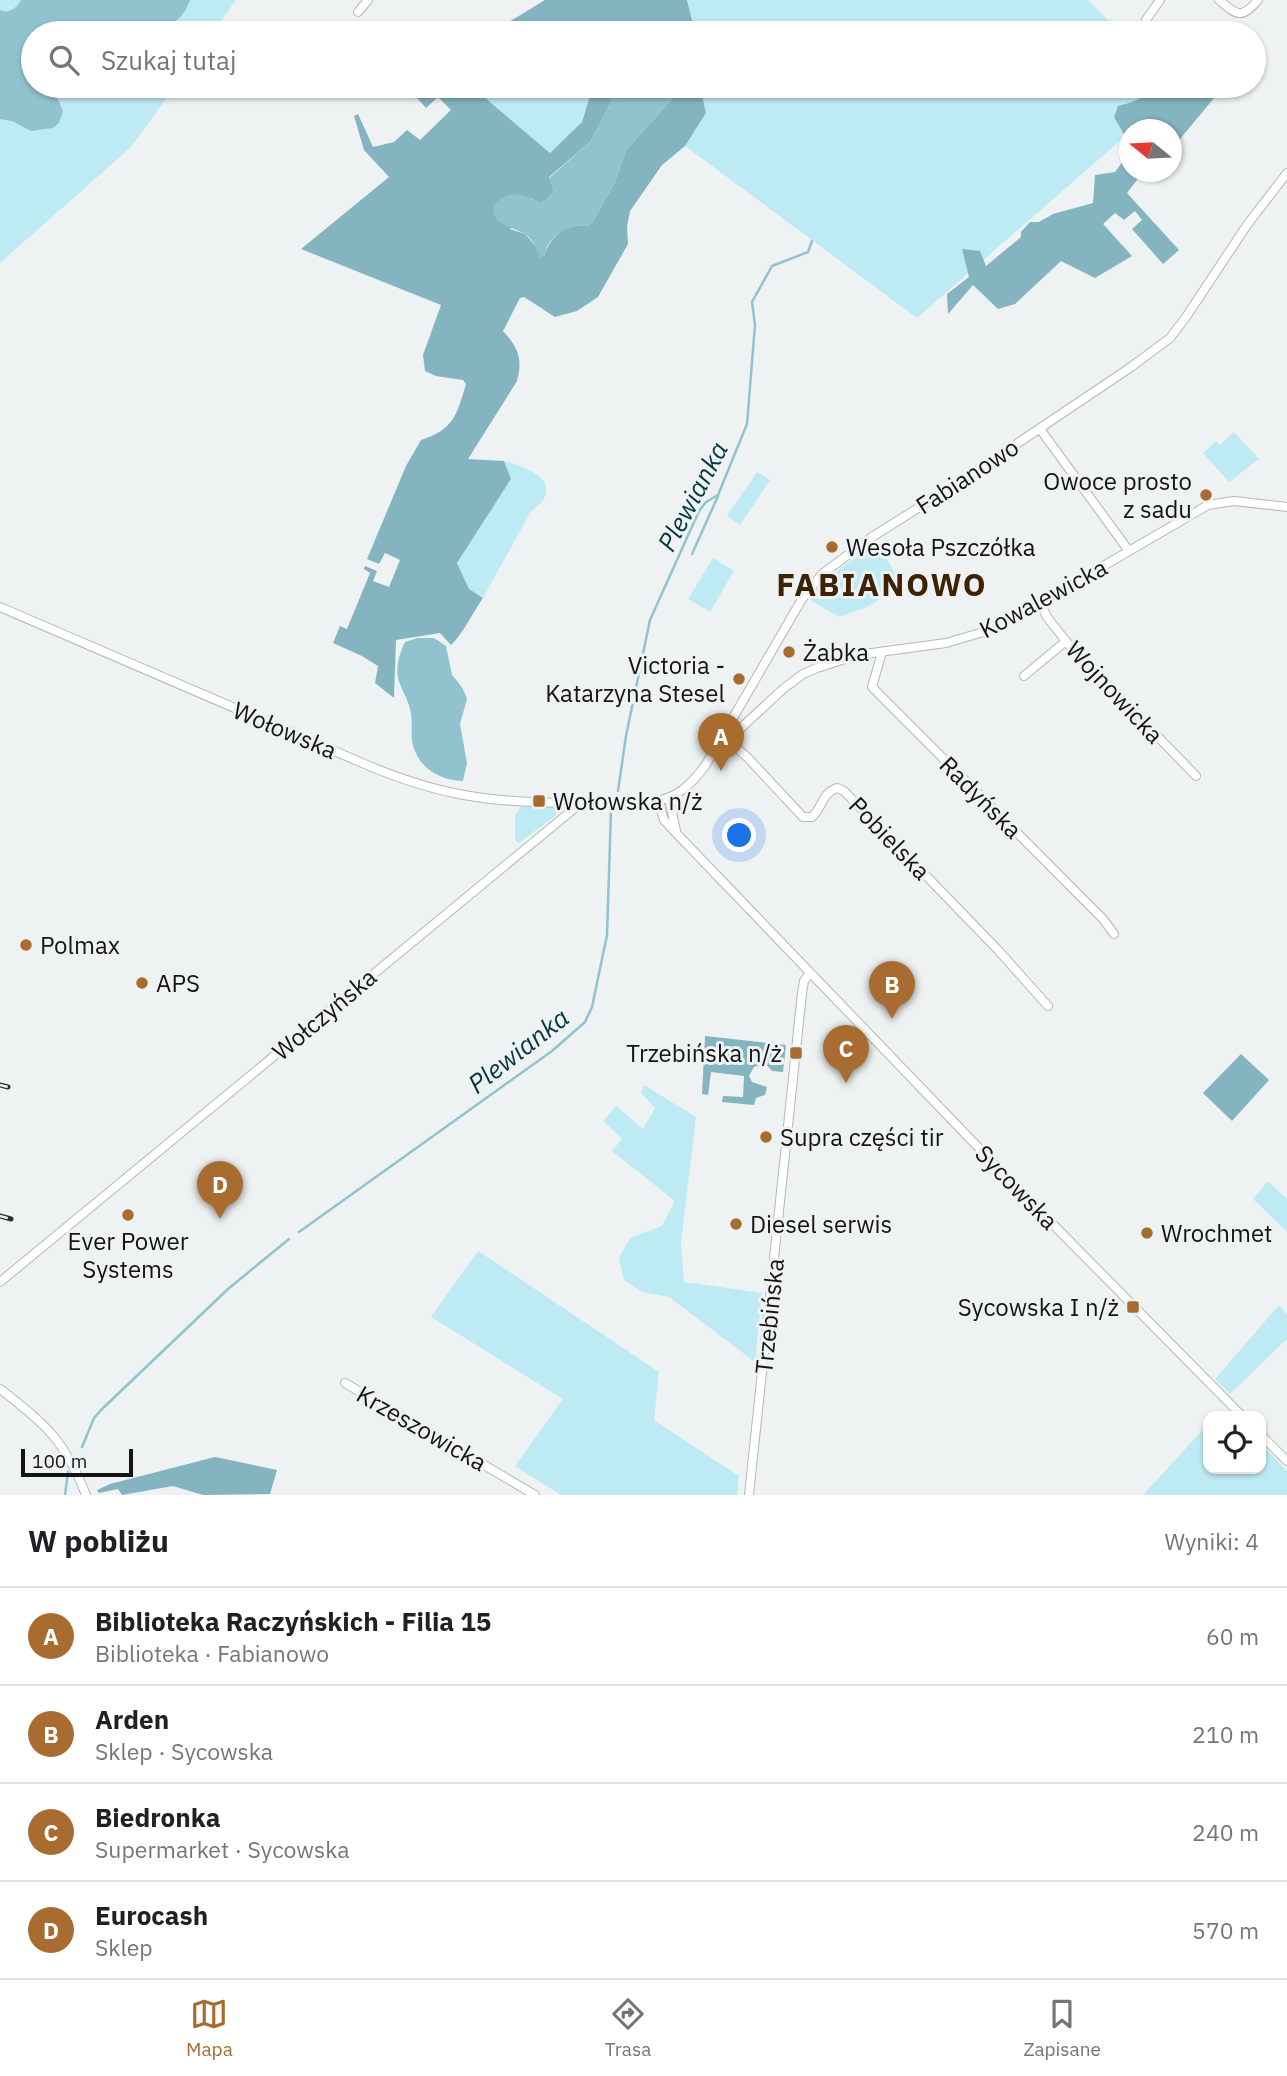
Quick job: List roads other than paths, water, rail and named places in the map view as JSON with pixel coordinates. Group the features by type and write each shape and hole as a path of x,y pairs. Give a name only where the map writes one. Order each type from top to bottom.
{"street":[{"path":"358,12 368,0"},
{"path":"1146,20 1160,0"},
{"path":"1219,0 1235,13 1241,14 1247,12 1258,0"},
{"name":"Fabianowo","path":"669,798 694,781 726,737 743,700 802,598 822,574 872,537 1040,429 1170,338 1247,225 1287,173"},
{"path":"1040,429 1129,551"},
{"name":"Kowalewicka","path":"726,737 786,686 809,671 852,656 961,640 995,627 1195,511 1215,503 1234,501 1287,507"},
{"name":"Wojnowicka","path":"1040,602 1047,617 1066,641 1196,776"},
{"name":"Wołowska","path":"0,607 402,779 468,796 499,800 584,802"},
{"path":"1024,677 1066,641"},
{"name":"Radyńska","path":"882,652 872,687 1103,919 1114,934"},
{"path":"743,700 759,710"},
{"name":"Pobielska","path":"726,737 803,817 812,817 817,813 820,804 832,789 844,791 998,950 1048,1006"},
{"path":"584,802 658,801 669,798 677,834"},
{"name":"Sycowska","path":"658,801 664,820 677,834 1237,1411"},
{"name":"Wołczyńska","path":"0,1282 572,809 584,802"},
{"name":"Trzebińska","path":"749,1495 804,981 810,973"},
{"name":"Krzeszowicka","path":"345,1383 535,1495"},
{"path":"0,1390 38,1419 55,1436 73,1464 86,1495"},
{"path":"1266,1440 1287,1461"}],"waterway":[{"name":"Plewianka","path":"618,791 626,736 650,620 699,511 706,502 718,495 747,424 755,325 752,302 772,266 808,252 812,241"},
{"path":"692,554 718,496"},
{"name":"Plewianka","path":"299,1232 552,1051 585,1022 592,1007 607,935 611,810"},
{"name":"Plewianka","path":"82,1447 94,1418 101,1410 228,1289 289,1239"},
{"name":"Plewianka","path":"65,1495 68,1472"}],"railway":[{"path":"0,1085 8,1087"},
{"path":"0,1216 11,1219"}],"place":[{"name":"Owoce prosto z sadu","path":"1206,495"},
{"name":"Wesoła Pszczółka","path":"832,547"},
{"name":"Żabka","path":"789,652"},
{"name":"Victoria - Katarzyna Stesel","path":"739,679"},
{"name":"Biblioteka Raczyńskich - Filia 15","path":"721,771"},
{"name":"Wołowska n/ż","path":"539,801"},
{"name":"Polmax","path":"26,945"},
{"name":"APS","path":"142,983"},
{"name":"Arden","path":"892,1019"},
{"name":"Trzebińska n/ż","path":"796,1053"},
{"name":"Biedronka","path":"846,1083"},
{"name":"Supra części tir","path":"766,1137"},
{"name":"Ever Power Systems","path":"128,1215"},
{"name":"Eurocash","path":"220,1219"},
{"name":"Diesel serwis","path":"736,1224"},
{"name":"Wrochmet","path":"1147,1233"},
{"name":"Sycowska I n/ż","path":"1133,1307"}],"district":[{"name":"FABIANOWO","path":"882,584"}]}
